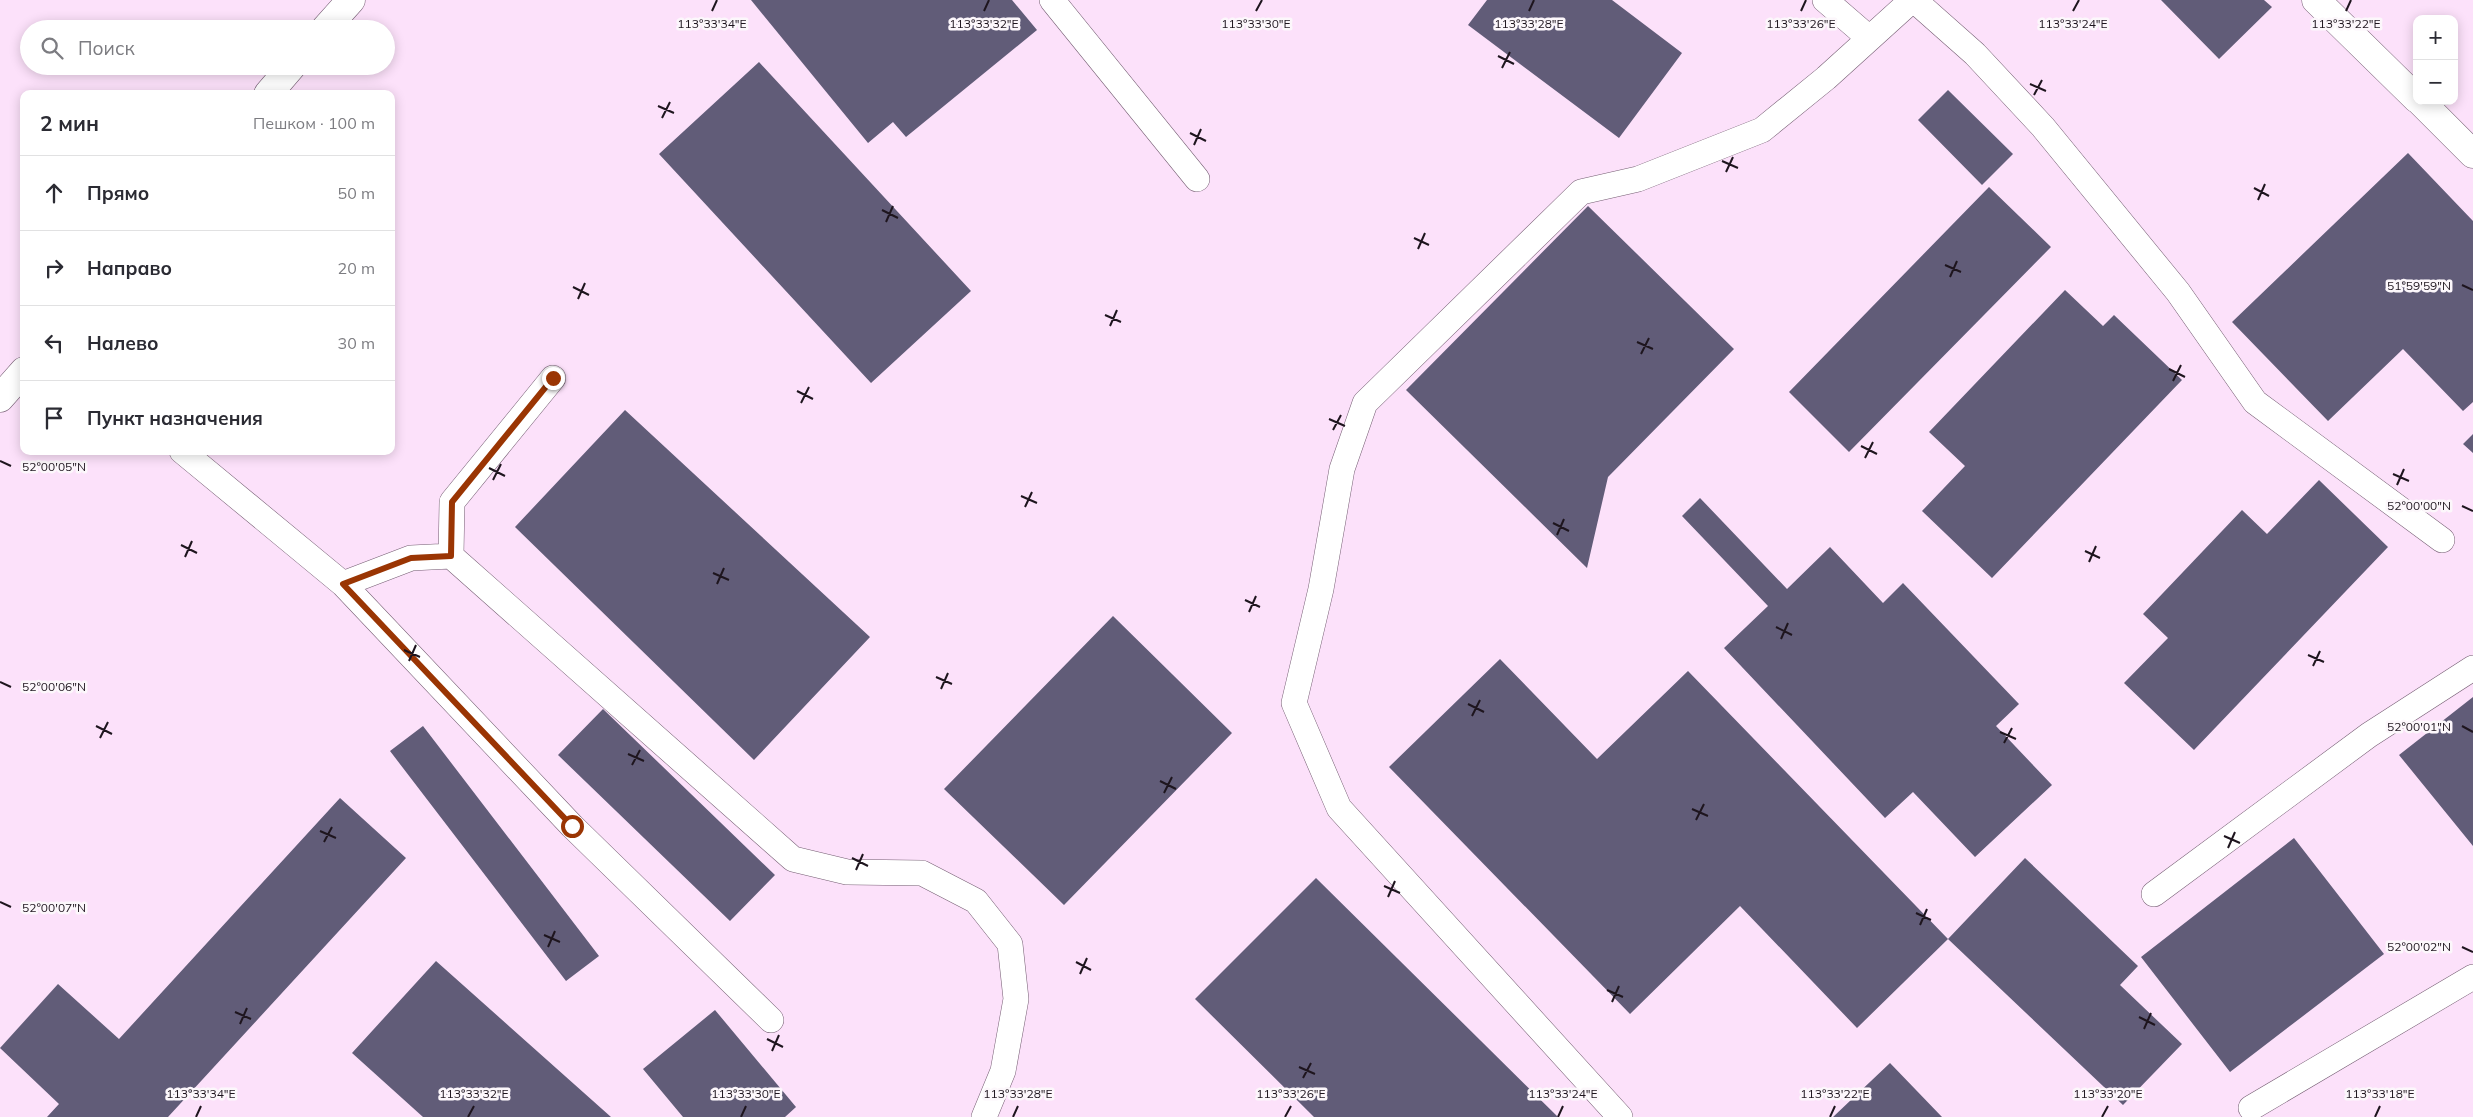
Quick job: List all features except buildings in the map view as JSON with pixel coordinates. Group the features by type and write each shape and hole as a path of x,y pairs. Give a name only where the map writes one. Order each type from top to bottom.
{"street":[{"path":"333,20 350,0"},
{"path":"2316,0 2413,94"},
{"path":"271,90 284,75"},
{"path":"2424,105 2473,154"},
{"path":"0,398 20,376"}],"lane":[{"path":"1052,0 1197,179"},
{"path":"1825,0 1869,38"},
{"path":"1620,1117 1339,808 1294,703 1321,589 1342,469 1364,403 1581,192 1638,179 1762,130 1826,78 1913,0 1975,54 2043,127 2178,292 2255,402 2442,540"},
{"path":"451,556 452,502 553,378"},
{"path":"187,455 343,584 572,826 772,1020"},
{"path":"343,584 411,558 451,556 793,859 847,872 922,873 976,901 1010,944 1016,999 1003,1071 984,1117"},
{"path":"2154,894 2369,735 2473,668"},
{"path":"2251,1108 2473,977"}],"route":[{"path":"553,378 452,502 451,556 411,558 343,584 572,826"}]}
